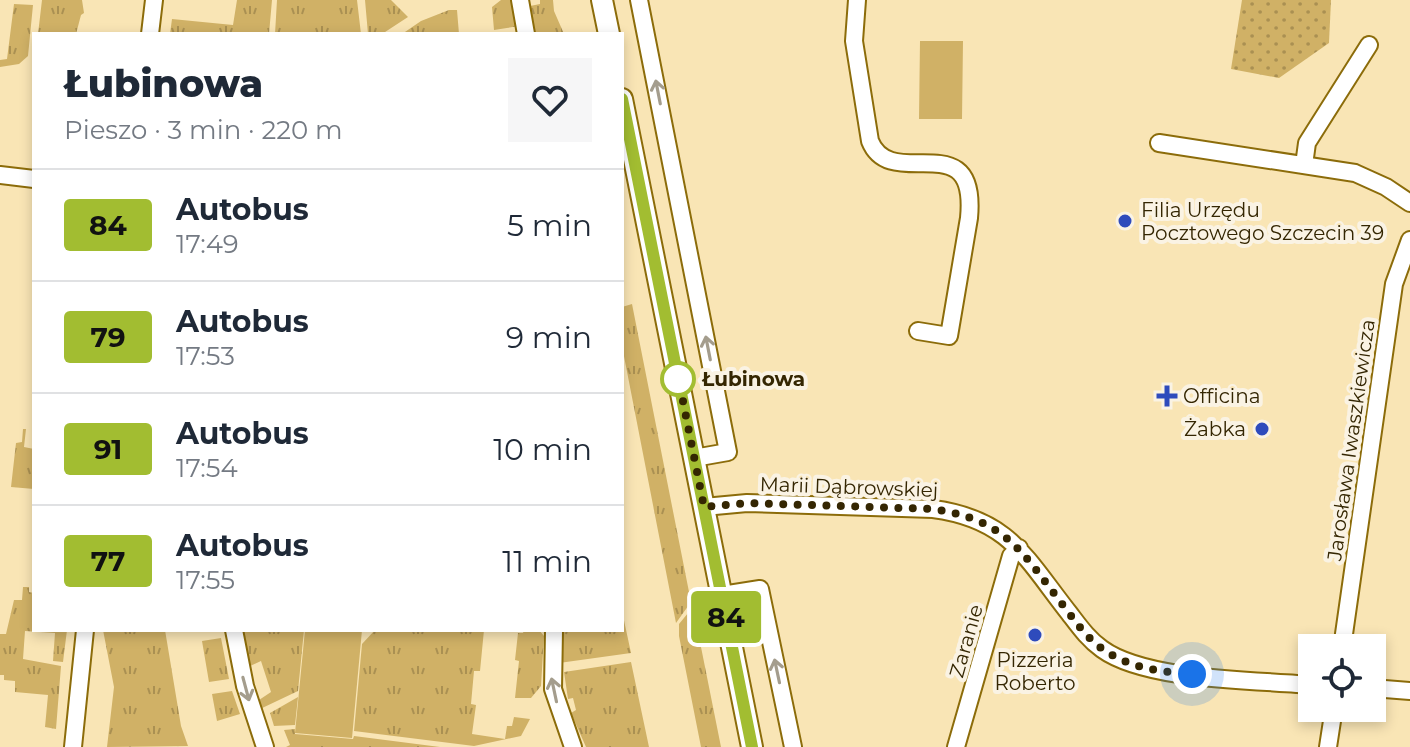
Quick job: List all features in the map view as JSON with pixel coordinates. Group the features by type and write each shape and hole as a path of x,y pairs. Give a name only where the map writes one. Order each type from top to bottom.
{"street":[{"path":"150,32 154,0"},
{"path":"520,0 526,32"},
{"path":"602,0 609,32"},
{"path":"639,0 728,452 694,458"},
{"path":"857,0 854,21 857,63 874,152 896,162 943,165 959,171 968,182 971,199 969,218 949,336 918,331"},
{"path":"1304,165 1307,143 1369,45"},
{"path":"624,109 752,747"},
{"path":"1159,143 1355,173 1386,187 1410,203"},
{"path":"0,175 32,179"},
{"name":"Jarosława Iwaszkiewicza","path":"1344,634 1394,284 1410,240"},
{"name":"Marii Dąbrowskiej","path":"704,507 747,503 957,512 984,522 1019,548 1085,633 1118,658 1162,672 1298,684"},
{"name":"Zaranie","path":"956,747 1011,556 1019,548"},
{"path":"722,595 760,589 793,747"},
{"path":"73,747 85,632"},
{"path":"234,632 245,686 265,747"},
{"path":"554,632 553,689 573,747"},
{"path":"1386,689 1410,691"},
{"path":"1328,747 1332,722"}],"green space":[{"path":"42,0 82,0 84,13 77,32 38,32"},
{"path":"237,0 272,0 269,32 170,32 172,19 233,25"},
{"path":"277,0 357,0 361,32 275,32"},
{"path":"365,0 391,0 408,17 385,32 368,32"},
{"path":"501,0 513,0 519,26 494,30 492,7"},
{"path":"540,0 553,0 563,32 533,32 530,6 540,4"},
{"path":"1242,0 1331,0 1329,43 1279,78 1231,69"},
{"path":"14,4 33,5 28,56 19,64 0,67 0,60 7,59"},
{"path":"457,10 459,32 405,32 421,21"},
{"path":"920,41 963,41 962,119 919,119"},
{"path":"632,304 691,602 676,623 624,356 624,306"},
{"path":"23,429 26,429 24,447 32,449 32,489 11,487 16,443 22,442"},
{"path":"23,587 29,587 32,593 32,631 25,631 23,659 61,666 56,729 45,727 48,695 15,692 15,681 4,680 4,675 0,675 0,634 6,634 14,600 22,600"},
{"path":"693,607 721,747 701,747 679,636 679,624"},
{"path":"624,620 631,653 559,663 561,632 624,632"},
{"path":"40,632 67,632 63,662 53,661 55,633"},
{"path":"103,632 165,632 181,726 188,746 107,747 114,687"},
{"path":"240,632 304,632 298,691 258,710 256,702 271,692 261,661 246,668"},
{"path":"305,632 362,632 352,738 295,733"},
{"path":"373,632 484,632 480,671 474,671 471,704 476,705 472,734 505,739 507,726 512,726 514,717 530,719 521,736 474,746 354,731 362,644"},
{"path":"541,632 544,636 541,686 531,698 515,698 518,633"},
{"path":"221,638 229,679 209,682 202,641"},
{"path":"631,662 649,747 586,747 571,713 576,710 573,698 568,699 564,672"},
{"path":"232,691 240,714 217,721 212,694"},
{"path":"298,697 295,725 274,726 270,713"},
{"path":"295,729 295,734 353,739 354,736 440,747 286,747 290,745 284,730"}],"bus line":[{"name":"84","path":"624,109 752,747"}],"place":[{"name":"Filia Urzędu Pocztowego Szczecin 39","path":"1125,221"},
{"name":"Łubinowa","path":"678,379"},
{"name":"Officina","path":"1167,396"},
{"name":"Żabka","path":"1262,429"},
{"name":"Pizzeria Roberto","path":"1035,635"}],"route":[{"path":"678,379 678,376 704,507 747,503 957,512 984,522 1019,548 1085,633 1102,649 1139,666 1162,672 1192,674"}]}
